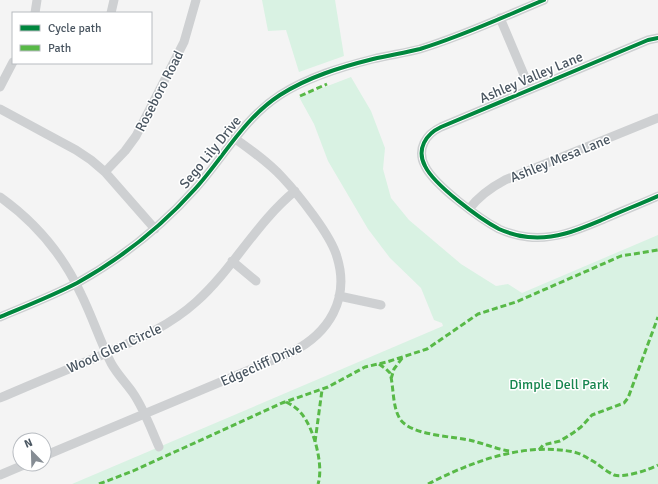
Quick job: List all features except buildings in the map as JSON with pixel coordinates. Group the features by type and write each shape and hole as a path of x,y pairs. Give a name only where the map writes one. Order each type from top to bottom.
{"street":[{"path":"35,12 37,0"},
{"path":"111,12 114,0"},
{"name":"Roseboro Road","path":"105,172 125,151 139,131 184,42 196,0"},
{"name":"Sego Lily Drive","path":"0,317 76,284 117,259 155,229 197,187 248,122 279,96 311,78 351,65 439,43 544,0"},
{"path":"500,18 530,89"},
{"name":"Ashley Valley Lane","path":"469,209 428,172 422,160 422,148 424,141 429,134 434,130 530,89 648,40 658,38"},
{"path":"0,87 12,64"},
{"path":"0,110 76,150 91,160 105,172 155,229"},
{"name":"Ashley Mesa Lane","path":"469,209 475,200 484,192 504,180 658,118"},
{"name":"Edgecliff Drive","path":"52,453 303,346 313,339 330,320 336,308 341,282 340,268 335,250 326,234 295,191 267,163 234,138"},
{"name":"Wood Glen Circle","path":"0,398 155,332 176,318 196,302 232,261 273,210 295,191"},
{"path":"469,209 501,230 528,237 544,238 576,231 658,196"},
{"path":"0,197 17,210 44,237 64,263 76,284 115,370 133,393 145,414 159,447"},
{"path":"232,261 256,281"},
{"path":"339,296 381,305"},
{"path":"0,475 12,470"}],"green space":[{"path":"262,0 335,0 344,56 299,72 286,30 268,31"},
{"name":"Dimple Dell Park","path":"351,77 371,111 385,148 383,169 391,198 409,220 461,264 496,286 508,284 522,293 658,235 658,484 72,484 443,326 442,323 434,320 421,288 390,258 368,229 328,161 314,124 299,97"}],"marked path":[{"path":"300,96 327,84"},
{"path":"99,484 133,471 282,403 328,387 365,367 387,362 427,349 478,314 516,302 621,256 658,250"},
{"path":"539,450 543,445 560,441 573,433 592,415 624,403 628,398 658,317"},
{"path":"391,379 394,369 403,357"},
{"path":"379,364 390,373 397,414 406,425 423,432 465,439 509,451"},
{"path":"315,442 322,390"},
{"path":"286,402 301,413 314,437 320,467 318,484"},
{"path":"428,484 481,461 518,452 536,450 574,452 596,463 612,474 619,476 636,473 658,465"}],"cycle path":[{"path":"0,317 49,297 77,283 110,263 140,241 169,216 195,189 255,115 280,95 302,83 337,69 436,44 544,0"},
{"path":"658,38 648,40 441,127 427,138 422,148 422,160 425,166 430,174 447,192 481,218 499,229 521,236 548,237 568,233 658,196"}]}
